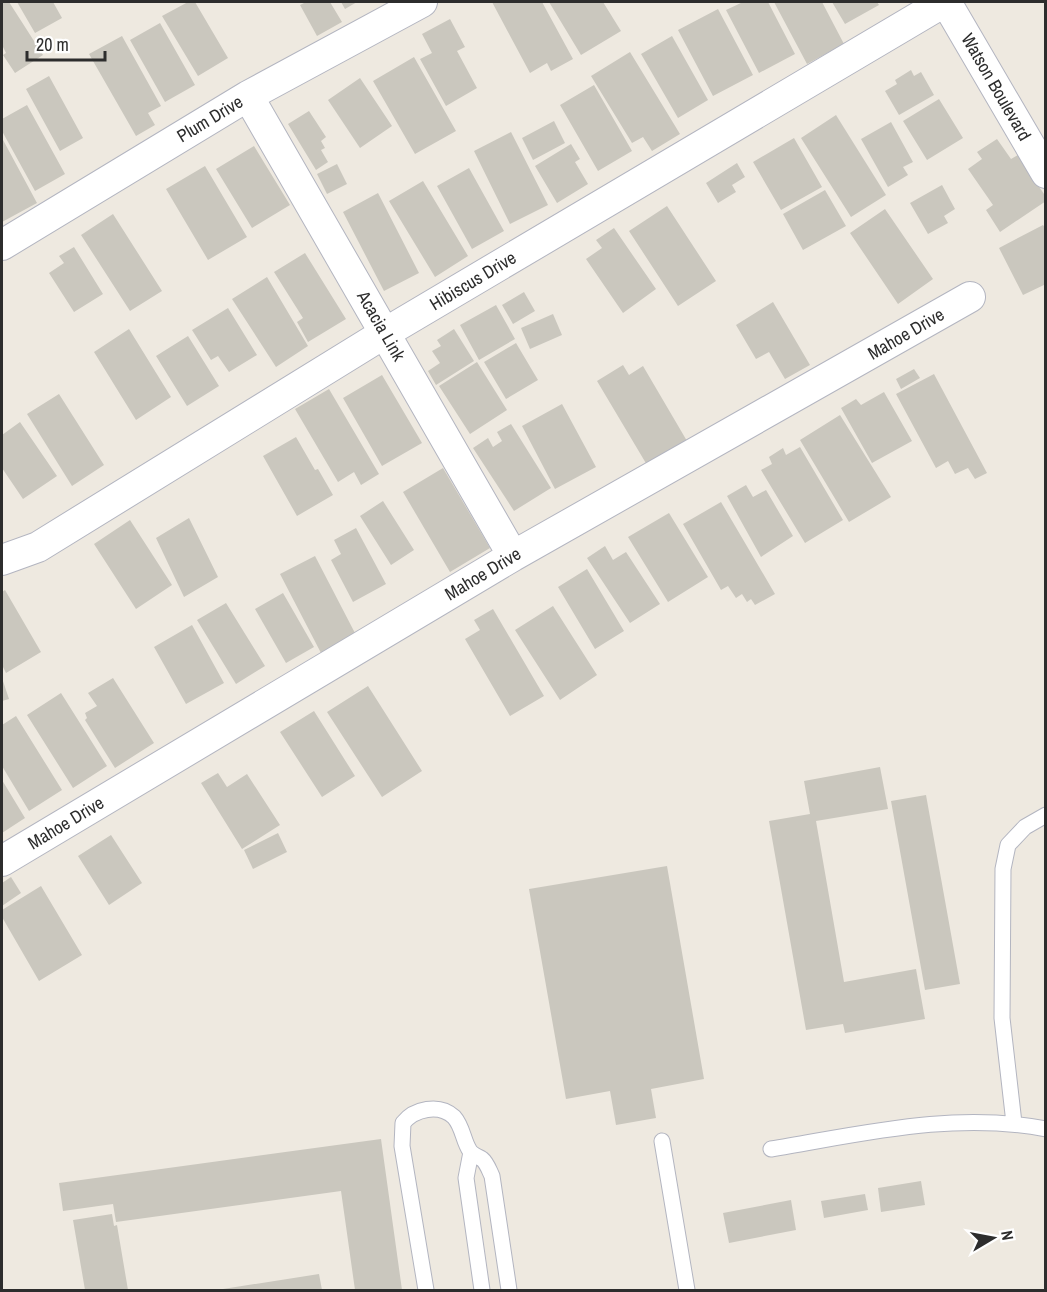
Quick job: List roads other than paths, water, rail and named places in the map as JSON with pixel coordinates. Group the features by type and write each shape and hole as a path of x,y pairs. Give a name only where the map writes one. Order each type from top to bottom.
{"street":[{"name":"Plum Drive","path":"2,245 248,96 422,2"},
{"name":"Watson Boulevard","path":"945,2 1046,173"},
{"name":"Hibiscus Drive","path":"2,560 38,547 385,333 945,2"},
{"name":"Acacia Link","path":"248,96 513,556"},
{"name":"Mahoe Drive","path":"2,861 513,556 970,297"}],"lane":[{"path":"1014,1123 1002,1018 1003,869 1008,845 1025,827 1046,815"},
{"path":"426,1290 402,1146 403,1123 418,1110 445,1111 453,1117 471,1152 484,1161 492,1176 509,1290"},
{"path":"771,1149 945,1121 1014,1123 1046,1129"},
{"path":"662,1141 682,1290"},
{"path":"471,1152 466,1178 482,1290"}]}
